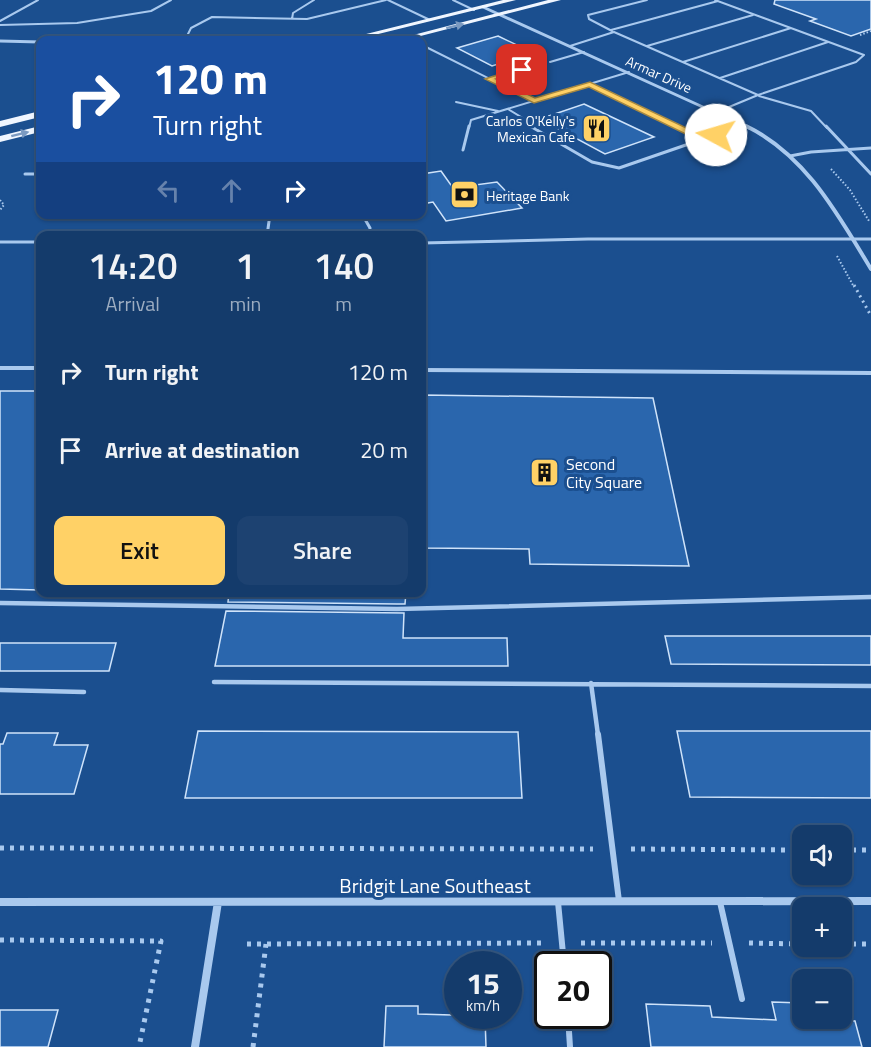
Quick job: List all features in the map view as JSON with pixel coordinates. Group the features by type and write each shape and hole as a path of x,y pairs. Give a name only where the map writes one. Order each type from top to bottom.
{"main road":[{"path":"363,36 512,0"},
{"path":"420,36 557,0"},
{"path":"0,124 36,115"},
{"path":"0,139 36,130"}],"street":[{"name":"Armar Drive","path":"483,7 745,125 790,156 822,190 871,269"},
{"path":"0,41 36,42"},
{"name":"Bridgit Lane Southeast","path":"0,902 871,901"},
{"path":"195,1047 218,902"}],"lane":[{"path":"0,21 38,0"},
{"path":"0,25 77,23 151,11 171,0"},
{"path":"292,19 293,13 314,0"},
{"path":"187,36 191,28 212,17 307,19 387,0 430,20"},
{"path":"453,0 474,10"},
{"path":"647,0 588,15 589,19 758,95 811,111 871,174"},
{"path":"570,46 716,1 864,55 871,55"},
{"path":"647,46 754,14"},
{"path":"683,62 791,28"},
{"path":"720,78 829,42"},
{"path":"426,47 534,101"},
{"path":"550,62 584,52"},
{"path":"717,112 758,95 856,62 864,55"},
{"path":"489,79 538,65"},
{"path":"463,150 471,120 629,72"},
{"path":"590,84 703,139"},
{"path":"456,102 500,111"},
{"path":"508,109 526,120 532,129 592,162 619,168 745,125"},
{"path":"790,156 871,148"},
{"path":"25,174 36,174"},
{"path":"426,243 588,239 871,239"},
{"path":"0,242 36,242"},
{"path":"0,368 36,368"},
{"path":"426,370 871,373"},
{"path":"0,603 397,609 871,597"},
{"path":"214,682 871,686"},
{"path":"591,683 619,901"},
{"path":"0,690 84,692"},
{"path":"558,902 563,951"},
{"path":"720,902 742,999"},
{"path":"569,1029 570,1047"}],"path":[{"path":"0,200 3,205 0,210"},
{"path":"0,848 792,850"},
{"path":"852,850 871,850"},
{"path":"0,940 161,941 139,1047"},
{"path":"248,944 792,944"},
{"path":"253,1047 266,944"},
{"path":"852,944 871,944"}],"building":[{"path":"775,0 871,0 871,29 851,36 810,21 816,19 774,4"},
{"path":"498,36 540,56 503,67 498,64 492,66 457,48"},
{"name":"Carlos O'Kelly's Mexican Cafe","path":"584,104 654,137 605,154 540,119"},
{"name":"Heritage Bank","path":"441,171 453,188 497,182 522,208 446,221 433,202 426,203 426,173"},
{"path":"0,391 36,391 36,590 0,589"},
{"name":"Second City Square","path":"426,395 653,398 689,566 530,564 529,549 426,548"},
{"path":"228,597 406,597 405,604 228,602"},
{"path":"226,611 404,613 403,638 507,638 508,666 215,666"},
{"path":"665,636 871,636 871,665 671,664"},
{"path":"0,643 116,643 109,671 0,671"},
{"path":"198,731 518,732 522,798 185,798"},
{"path":"677,731 871,731 871,798 690,797"},
{"path":"7,733 58,733 54,745 88,745 74,794 0,794 0,744 3,744"},
{"path":"772,1002 792,1003 792,1029 852,1029 852,1021 855,1021 862,1047 651,1047 646,1004 710,1006 712,1017 776,1020"},
{"path":"386,1006 418,1006 418,1014 444,1015 444,1029 485,1029 486,1047 384,1047"},
{"path":"0,1010 58,1010 48,1047 0,1047"}],"place":[{"name":"Carlos O'Kelly's Mexican Cafe","path":"596,128"},
{"name":"Heritage Bank","path":"465,195"},
{"name":"Second City Square","path":"545,473"}],"route":[{"path":"522,70 489,79 534,101 590,84 703,139 716,135"}]}
